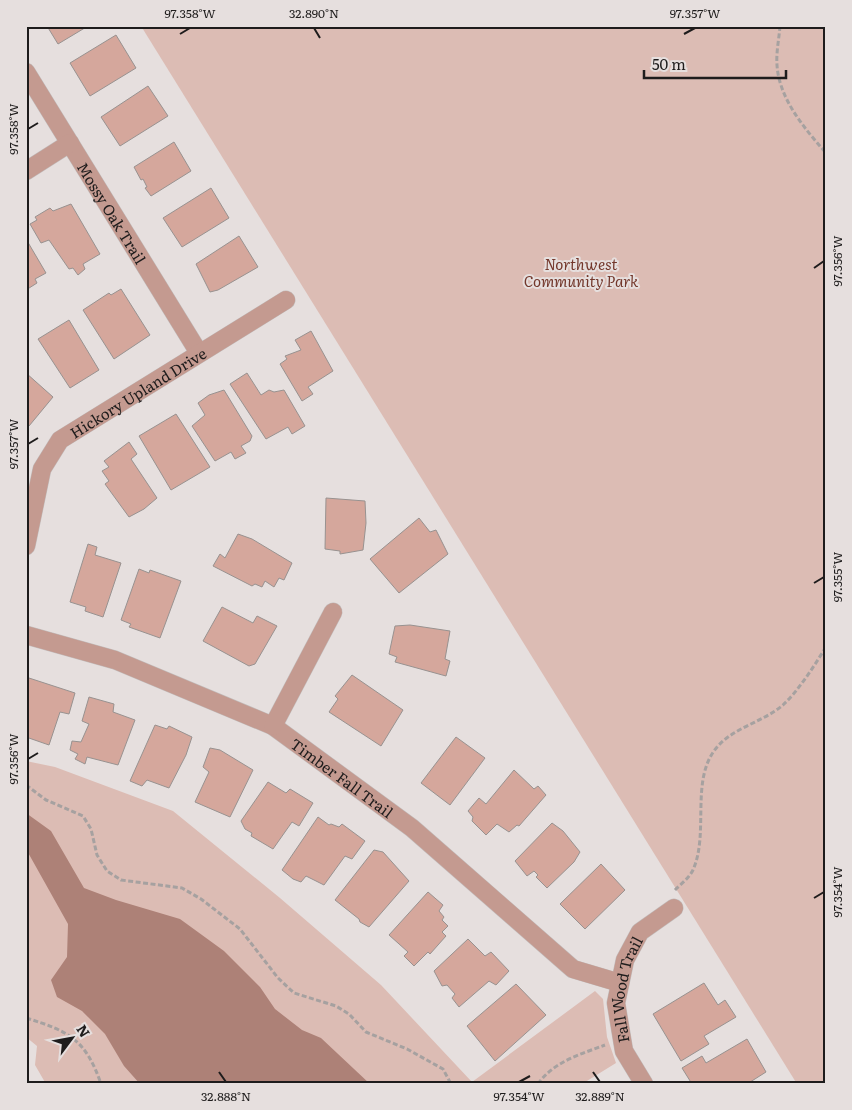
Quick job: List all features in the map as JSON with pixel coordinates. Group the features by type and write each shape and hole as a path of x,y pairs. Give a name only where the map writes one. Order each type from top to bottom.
{"street":[{"name":"Mossy Oak Trail","path":"26,72 199,353"},
{"path":"26,171 70,143"},
{"name":"Hickory Upland Drive","path":"26,546 42,469 60,440 286,300"},
{"path":"273,726 333,612"},
{"name":"Timber Fall Trail","path":"26,636 115,660 273,726 412,828 572,969 620,983"},
{"name":"Fall Wood Trail","path":"644,1084 624,1051 616,1003 624,960 640,932 672,901"}],"path":[{"path":"780,26 776,65 784,93 792,109 826,153"},
{"path":"672,901 693,869 701,835 703,778 714,751 740,730 783,705 826,647"},
{"path":"26,785 46,800 83,816 91,829 97,855 107,871 122,880 182,888 202,899 240,929 278,978 294,993 336,1006 349,1014 366,1032 407,1049 443,1069 451,1084"},
{"path":"26,1018 46,1024 76,1039 93,1059 101,1084"},
{"path":"538,1084 542,1077 570,1058 622,1039"}],"green space":[{"name":"Northwest Community Park","path":"141,26 826,26 826,1084 797,1084"},
{"path":"26,761 55,767 173,811 280,898 381,985 472,1082 595,991 603,999 607,1037 616,1063 582,1084 46,1084 35,1065 37,1046 26,1037"}],"shaded area":[{"path":"26,813 51,831 84,888 116,900 180,919 224,951 260,987 275,1009 302,1030 321,1038 370,1084 140,1084 124,1066 105,1034 82,1011 57,997 51,980 67,957 68,924 26,849"}],"building":[{"path":"47,26 88,26 58,44"},
{"path":"116,35 136,68 90,96 70,63"},
{"path":"148,86 168,116 120,146 101,117"},
{"path":"174,142 191,171 151,196 145,188 147,187 143,179 141,180 134,167"},
{"path":"211,188 229,218 182,247 163,218"},
{"path":"71,204 100,254 83,264 85,269 78,275 73,268 69,269 49,240 41,243 30,224 37,220 35,217 50,208 53,211"},
{"path":"239,236 258,267 218,290 210,292 196,264"},
{"path":"26,239 46,273 35,279 37,283 26,290"},
{"path":"121,289 150,335 114,359 83,310 109,293 111,295"},
{"path":"69,320 99,370 70,388 38,339"},
{"path":"311,331 333,371 308,387 313,394 302,401 280,364 287,359 285,356 301,350 295,340"},
{"path":"26,373 53,397 29,426 26,425"},
{"path":"247,373 261,395 269,390 274,392 284,390 305,426 292,434 288,427 266,439 230,384"},
{"path":"224,390 252,436 250,441 241,446 246,453 235,459 231,452 215,461 192,426 205,415 198,403 209,395"},
{"path":"176,414 210,467 171,490 139,436"},
{"path":"129,442 137,454 131,459 157,498 144,509 129,517 105,484 109,481 102,471 109,467 104,461"},
{"path":"326,498 365,501 366,523 363,550 340,554 340,551 325,549"},
{"path":"419,518 430,532 436,530 448,554 399,593 370,559"},
{"path":"238,534 252,539 292,563 284,580 279,578 274,587 265,581 262,587 255,584 252,586 213,566 220,554 225,558"},
{"path":"88,544 97,547 95,555 121,563 103,617 85,611 86,607 70,602"},
{"path":"139,569 149,573 150,570 181,581 160,638 129,627 131,624 121,620"},
{"path":"222,607 253,623 257,616 277,626 255,664 249,666 203,641"},
{"path":"410,625 450,631 445,659 450,661 446,676 395,662 397,657 389,654 395,626"},
{"path":"352,675 403,710 381,746 329,712 338,699 335,696"},
{"path":"29,678 75,693 69,714 60,712 49,745 26,737 26,686"},
{"path":"89,697 114,704 113,712 135,720 118,765 87,757 85,764 75,759 78,754 70,750 72,741 81,742 89,724 82,721"},
{"path":"155,725 167,729 169,726 192,737 186,755 169,788 147,780 142,786 130,781"},
{"path":"456,737 485,758 450,805 421,783"},
{"path":"210,748 220,750 253,770 230,817 195,802 209,772 203,767"},
{"path":"514,770 534,789 538,786 546,795 519,826 517,825 509,832 497,824 486,835 472,821 473,817 468,811 479,798 486,804"},
{"path":"268,782 286,793 290,789 313,803 299,826 292,822 273,849 251,836 252,833 245,829 241,821"},
{"path":"318,817 329,825 339,827 342,824 365,841 352,859 345,856 324,885 306,876 301,882 293,879 282,870"},
{"path":"552,823 563,831 580,852 574,862 547,888 536,877 538,875 534,871 527,876 515,861"},
{"path":"374,850 383,852 409,881 369,927 360,922 359,919 335,900"},
{"path":"601,864 625,890 585,929 560,904"},
{"path":"428,892 443,905 439,911 444,917 442,920 448,926 442,932 446,936 430,954 428,952 414,966 404,956 408,952 389,935"},
{"path":"468,939 485,956 491,952 509,971 496,985 489,981 459,1007 452,998 455,994 447,985 442,986 434,971"},
{"path":"704,983 718,1005 725,1000 736,1017 704,1036 709,1044 681,1061 653,1014"},
{"path":"516,984 546,1015 495,1061 467,1026"},
{"path":"747,1039 766,1072 747,1084 692,1084 682,1068 702,1056 706,1063"}]}
